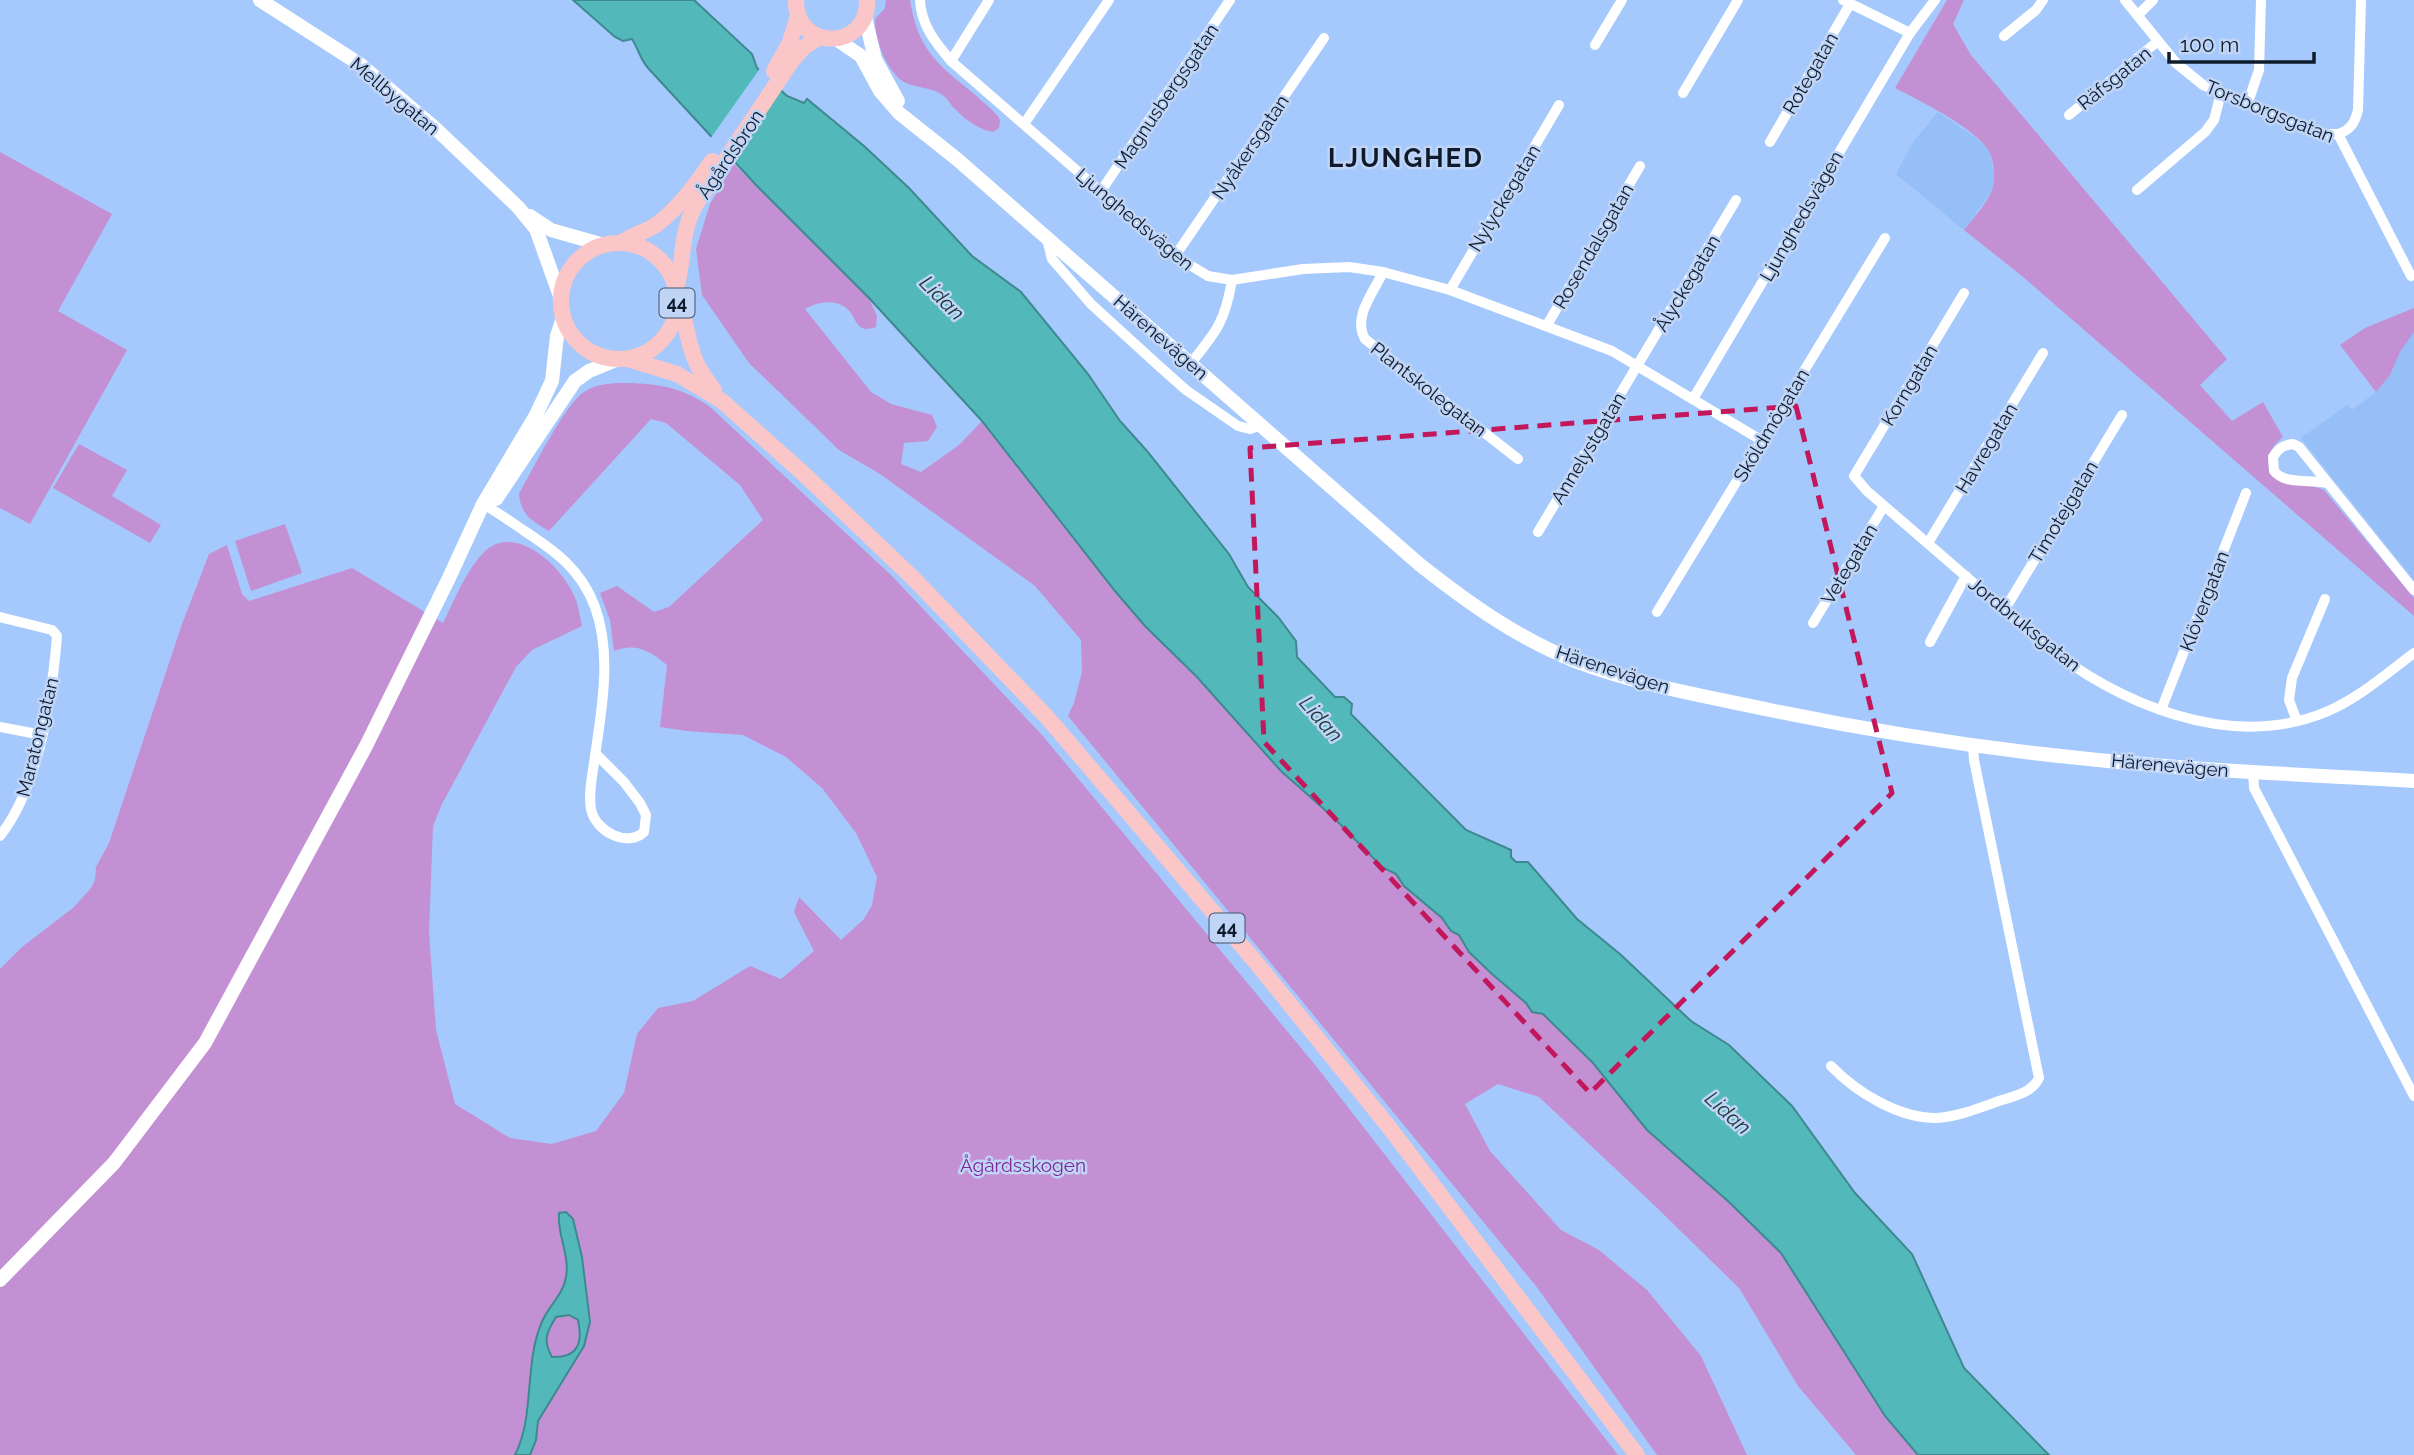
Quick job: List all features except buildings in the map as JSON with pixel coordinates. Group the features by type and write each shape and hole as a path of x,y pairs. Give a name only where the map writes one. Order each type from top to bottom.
{"main road":[{"path":"864,17 867,0"},
{"name":"44","path":"795,5 807,29 828,38 853,32 864,17"},
{"name":"Ågårdsbron","path":"787,61 794,33 795,5"},
{"name":"Ågårdsbron","path":"621,243 653,227 666,217 707,176 787,61 804,47 828,38"},
{"name":"Ågårdsbron","path":"677,295 682,240 707,176"},
{"name":"44","path":"722,401 677,374 593,353 583,347 568,329 563,317 562,289 570,269 585,254 604,245 634,245 657,257 672,277 685,316 692,354 701,374 722,401 805,475 914,579 1046,716 1254,960 1389,1127 1637,1455"},
{"name":"44","path":"622,359 647,352 663,339 674,322 677,295"}],"street":[{"name":"Mellbygatan","path":"260,0 362,65 435,128 518,207 536,229 561,299"},
{"name":"Ljunghedsvägen","path":"920,0 920,8 931,36 951,61 1175,256 1208,276 1231,280 1326,267 1349,267 1383,272 1450,290 1604,348 1638,365 1761,440"},
{"path":"951,61 989,0"},
{"path":"1024,124 1109,0"},
{"name":"Magnusbergsgatan","path":"1101,191 1230,0"},
{"path":"1595,45 1622,0"},
{"path":"1683,93 1738,0"},
{"path":"1846,2 1910,33 1935,0"},
{"path":"2004,36 2036,10 2043,0"},
{"name":"Torsborgsgatan","path":"2125,0 2186,73 2203,85 2323,134 2339,134 2411,276"},
{"path":"2138,15 2153,0"},
{"path":"2248,103 2259,71 2261,0"},
{"path":"2339,134 2349,130 2358,110 2361,0"},
{"name":"Rotegatan","path":"1770,142 1846,2"},
{"name":"Härenevägen","path":"864,17 875,59 888,85 913,122"},
{"name":"Ljunghedsvägen","path":"1693,400 1910,33"},
{"name":"Härenevägen","path":"828,38 861,56 880,91 899,113 913,122 1191,363 1419,564 1460,595 1522,635 1574,660 1628,678 1693,694 1818,720 1973,746 2165,766 2414,781"},
{"name":"Nyåkersgatan","path":"1175,256 1324,38"},
{"name":"Räfsgatan","path":"2069,115 2158,41"},
{"path":"2137,190 2205,132 2214,120 2221,93"},
{"name":"Nylyckegatan","path":"1450,290 1559,105"},
{"name":"Rosendalsgatan","path":"1547,325 1640,166"},
{"name":"Ålyckegatan","path":"1638,365 1736,200"},
{"name":"Mellbygatan","path":"518,207 551,230 604,245"},
{"name":"Sköldmögatan","path":"1657,612 1885,238"},
{"path":"1047,239 1052,260 1091,304 1186,390 1238,426 1250,429 1261,425"},
{"name":"Plantskolegatan","path":"1383,272 1360,318 1365,339 1518,459"},
{"path":"1191,363 1218,330 1227,305 1231,280"},
{"name":"Korngatan","path":"1854,476 1964,293"},
{"path":"0,1280 114,1163 205,1043 366,746 486,506 546,396 555,367 557,336 563,317"},
{"name":"Havregatan","path":"1928,543 2043,353"},
{"path":"486,506 575,381 589,371 622,359"},
{"name":"Annelystgatan","path":"1538,531 1638,365"},
{"name":"Timotejgatan","path":"2005,609 2122,415"},
{"path":"2326,483 2284,479 2274,471 2273,457 2281,447 2293,444 2299,447 2414,590"},
{"name":"Jordbruksgatan","path":"1854,476 1884,506 2040,642 2084,672 2129,697 2161,710 2210,723 2238,726 2277,725 2297,721 2324,713 2349,701 2414,653"},
{"name":"Klövergatan","path":"2161,710 2246,493"},
{"path":"486,506 555,550 587,589 595,607 602,636 604,675 590,805 593,818 610,834 630,840 639,838 647,822 640,803 596,754"},
{"name":"Vetegatan","path":"1813,623 1884,506"},
{"path":"1930,642 1966,576"},
{"path":"2297,721 2290,700 2290,686 2325,598"},
{"name":"Maratongatan","path":"0,617 56,632 56,656 41,735 26,792 15,815 0,836"},
{"path":"0,727 41,735"},
{"path":"1831,1066 1869,1097 1921,1117 1939,1118 1959,1114 2029,1090 2039,1077 1973,746"},
{"path":"2252,772 2254,788 2414,1096"}],"highlighted area":[{"path":"1796,406 1892,793 1590,1093 1264,742 1250,448"}],"shaded area":[{"path":"1938,112 1989,150 1995,178 1991,192 1964,230 1896,174 1914,141"},
{"path":"2414,332 2414,580 2301,438 2347,405 2352,410 2376,392 2390,375 2400,352"}],"green space":[{"path":"886,0 910,0 915,22 931,55 998,116 999,128 993,132 978,127 960,114 941,94 908,84 892,71 879,45 875,27 875,19 885,8"},
{"path":"1947,0 1964,0 1953,24 1971,55 2227,359 2200,385 2232,421 2263,402 2283,437 2271,451 2269,469 2324,490 2414,598 2414,616 2022,276 1964,230 1992,190 1994,168 1989,152 1979,139 1957,122 1895,88"},
{"path":"0,152 112,214 58,311 127,350 30,524 0,508"},
{"path":"734,164 869,298 877,316 876,327 871,328 860,326 846,308 835,303 817,304 805,309 871,392 891,404 932,415 937,427 928,441 904,443 901,464 921,472 959,445 982,421 1115,591 1281,771 1334,818 1382,867 1396,874 1404,886 1442,918 1451,931 1459,935 1469,952 1527,1003 1532,1012 1543,1014 1781,1253 1885,1416 1918,1455 1856,1455 1798,1386 1739,1288 1539,1097 1498,1084 1465,1104 1490,1151 1561,1230 1599,1250 1647,1290 1701,1356 1747,1455 1657,1455 1536,1286 1068,716 1082,672 1081,640 1035,586 880,474 839,450 749,363 702,295 696,249 710,204"},
{"path":"2414,308 2414,332 2400,352 2390,375 2376,392 2340,345 2365,328"},
{"name":"Ågårdsskogen","path":"633,383 673,388 709,406 892,576 1042,735 1316,1066 1618,1455 530,1455 536,1440 538,1421 570,1369 590,1322 582,1257 560,1236 566,1258 566,1277 560,1295 541,1323 521,1441 515,1455 0,1455 0,969 22,947 74,907 91,888 96,867 109,843 182,624 209,554 227,545 242,594 249,601 352,568 443,623 471,568 484,552 497,544 510,542 524,545 538,553 561,575 570,588 577,603 582,626 532,650 516,667 442,804 433,826 429,932 436,1030 455,1104 510,1138 552,1144 596,1131 624,1093 637,1034 658,1008 693,1001 750,966 781,979 814,951 794,912 799,897 841,940 864,919 872,905 877,877 856,833 822,788 786,757 743,735 660,727 667,665 642,649 629,647 614,651 610,620 600,593 617,586 654,612 669,607 763,520 740,485 666,423 651,419 549,531 532,520 522,507 519,494 559,423 576,399 596,386"},
{"path":"79,444 127,470 112,496 161,525 150,543 53,488"},
{"path":"285,524 302,573 251,591 235,541"},
{"path":"569,1315 578,1320 580,1336 577,1348 568,1355 552,1357 547,1346 548,1332 556,1317"}],"water":[{"name":"Lidan","path":"573,0 694,0 752,54 757,68 787,96 804,103 807,99 864,146 909,188 972,256 1021,292 1088,374 1120,421 1229,554 1248,587 1278,617 1296,641 1297,657 1335,697 1344,697 1352,704 1351,714 1466,830 1511,850 1511,857 1516,862 1528,862 1577,919 1620,954 1691,1021 1729,1045 1792,1106 1855,1193 1912,1254 1964,1368 2049,1455 1918,1455 1885,1416 1781,1253 1729,1202 1647,1130 1593,1063 1543,1014 1532,1012 1526,1003 1469,952 1459,935 1451,931 1442,918 1404,886 1396,874 1382,867 1334,818 1281,771 1115,591 982,421 869,298 757,186 648,68 632,39 623,41 615,37"},
{"path":"566,1212 573,1219 582,1257 590,1322 584,1346 538,1421 536,1440 530,1455 515,1455 525,1424 536,1340 544,1318 562,1290 566,1277 559,1213","holes":["569,1315 578,1320 580,1336 577,1348 568,1355 552,1357 547,1346 547,1337 556,1317"]}],"pier":[{"path":"761,67 783,87 730,162 710,139"}],"district":[{"name":"LJUNGHED","path":"1406,158"}]}
